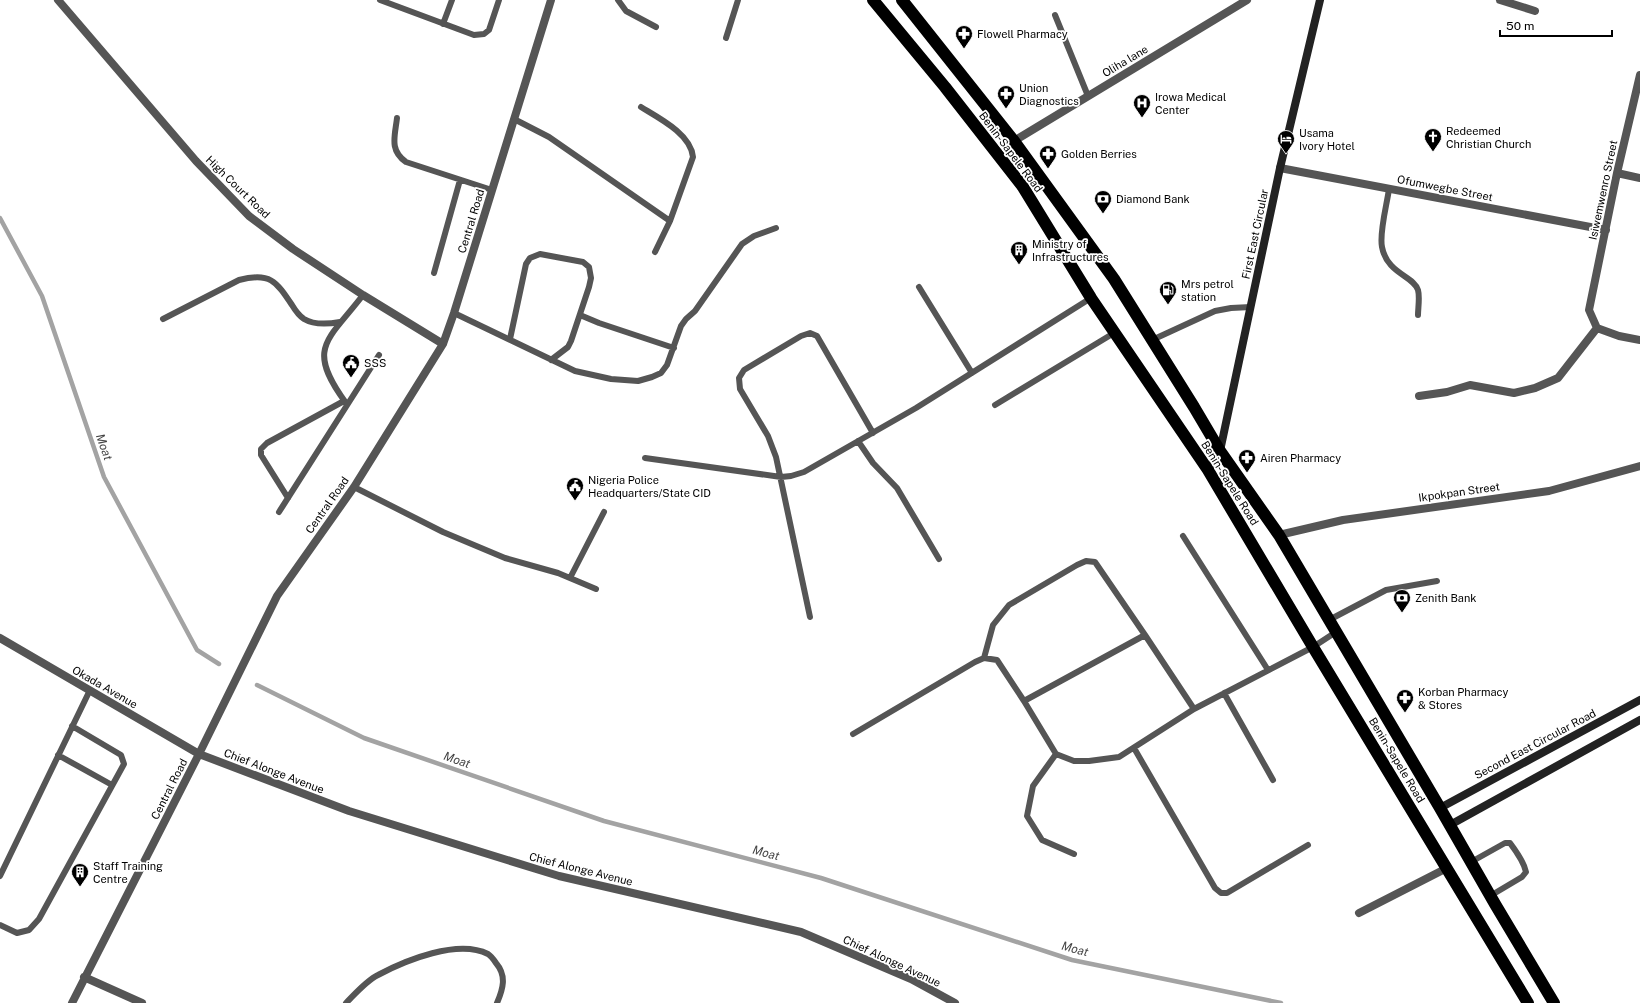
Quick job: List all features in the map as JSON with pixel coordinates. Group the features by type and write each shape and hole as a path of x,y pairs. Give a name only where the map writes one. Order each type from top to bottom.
{"highway":[{"name":"Benin-Sapele Road","path":"873,0 945,87 1023,187 1091,298 1208,470 1528,1003"},
{"name":"Benin-Sapele Road","path":"902,0 1014,141 1114,279 1220,451 1279,535 1554,1003"}],"street":[{"name":"High Court Road","path":"58,0 196,161 250,216 293,249 363,295 443,344"},
{"name":"Central Road","path":"72,1003 199,754 277,596 354,487 443,344 454,313 551,0"},
{"name":"Oliha lane","path":"1014,141 1247,0"},
{"name":"First East Circular","path":"1208,470 1220,451 1280,168 1320,0"},
{"path":"1500,0 1535,11"},
{"name":"Isiwemwenro Street","path":"1597,328 1589,310 1617,172 1640,75"},
{"name":"Ofumwegbe Street","path":"1280,168 1606,230"},
{"path":"1617,172 1640,178"},
{"path":"1419,396 1447,392 1470,385 1514,392 1535,388 1558,378 1597,328 1619,336 1640,340"},
{"name":"Ikpokpan Street","path":"1279,535 1343,520 1549,491 1640,466"},
{"name":"Okada Avenue","path":"0,638 199,754"},
{"name":"Second East Circular Road","path":"1440,808 1640,700"},
{"path":"1450,825 1640,720"},
{"name":"Chief Alonge Avenue","path":"199,754 350,811 558,876 801,932 911,979 955,1003"},
{"path":"1359,913 1447,868"},
{"path":"84,977 142,1003"}],"lane":[{"path":"380,0 474,35 484,34 489,30 499,0"},
{"path":"443,24 452,0"},
{"path":"618,0 626,11 656,27"},
{"path":"726,38 738,0"},
{"path":"1055,15 1088,96"},
{"path":"641,107 667,122 682,136 693,151 693,157 670,221 655,252"},
{"path":"398,118 394,140 395,151 399,157 406,162 492,190"},
{"path":"514,119 549,137 670,221"},
{"path":"434,273 460,180"},
{"path":"1389,189 1382,246 1389,264 1396,272 1412,282 1416,287 1418,291 1418,315"},
{"path":"454,313 575,371 611,379 638,381 661,373 667,365 681,326 695,311 742,244 762,233 776,228"},
{"path":"510,340 526,264 530,258 536,254 540,254 583,262 589,267 591,278 580,315 568,347 551,360"},
{"path":"163,319 239,280 250,277 262,277 277,283 298,314 305,320 324,323 340,322"},
{"path":"919,287 972,373"},
{"path":"346,403 328,374 324,357 325,345 332,331 363,295"},
{"path":"645,458 781,477 804,472 916,408 1091,298"},
{"path":"1152,340 1215,311 1250,307"},
{"path":"580,315 599,323 674,348"},
{"path":"810,617 776,456 768,436 740,389 739,378 744,370 801,336 810,333 817,336 873,433"},
{"path":"995,405 1114,333"},
{"path":"279,512 346,403 379,355"},
{"path":"288,498 261,455 261,449 267,443 346,403"},
{"path":"858,441 876,467 897,488 939,559"},
{"path":"354,487 443,532 505,558 537,566 596,589"},
{"path":"570,578 604,512"},
{"path":"1183,536 1268,670"},
{"path":"984,658 993,625 1009,605 1086,561 1095,562 1194,709"},
{"path":"1329,620 1386,590 1437,581"},
{"path":"853,734 984,658 997,660 1056,754 1074,761 1089,761 1119,757 1194,709 1313,647 1336,632"},
{"path":"1024,701 1145,635"},
{"path":"0,876 90,690"},
{"path":"1224,693 1273,780"},
{"path":"0,925 16,933 29,930 38,919 124,764 121,755 72,726"},
{"path":"1134,748 1215,888 1221,892 1227,893 1308,845"},
{"path":"1056,754 1033,786 1027,816 1042,840 1074,854"},
{"path":"58,755 112,785"},
{"path":"1471,862 1505,843 1510,844 1513,847 1525,868 1526,872 1522,877 1490,896"},
{"path":"346,1003 376,976 389,970 410,961 440,952 469,948 489,955 499,967 503,976 503,988 497,1003"}],"waterway":[{"name":"Moat","path":"0,218 42,296 104,477 197,650 219,664"},
{"name":"Moat","path":"257,685 364,738 604,821 821,878 1072,960 1281,1003"}],"place":[{"name":"Flowell Pharmacy","path":"964,49"},
{"name":"Union Diagnostics","path":"1006,109"},
{"name":"Irowa Medical Center","path":"1142,118"},
{"name":"Redeemed Christian Church","path":"1433,152"},
{"name":"Usama Ivory Hotel","path":"1286,154"},
{"name":"Golden Berries","path":"1048,169"},
{"name":"Diamond Bank","path":"1103,214"},
{"name":"Ministry of Infrastructures","path":"1019,265"},
{"name":"Mrs petrol station","path":"1168,305"},
{"name":"SSS","path":"351,378"},
{"name":"Airen Pharmacy","path":"1247,473"},
{"name":"Nigeria Police Headquarters/State CID","path":"575,501"},
{"name":"Zenith Bank","path":"1402,613"},
{"name":"Korban Pharmacy & Stores","path":"1405,713"},
{"name":"Staff Training Centre","path":"80,887"}]}
